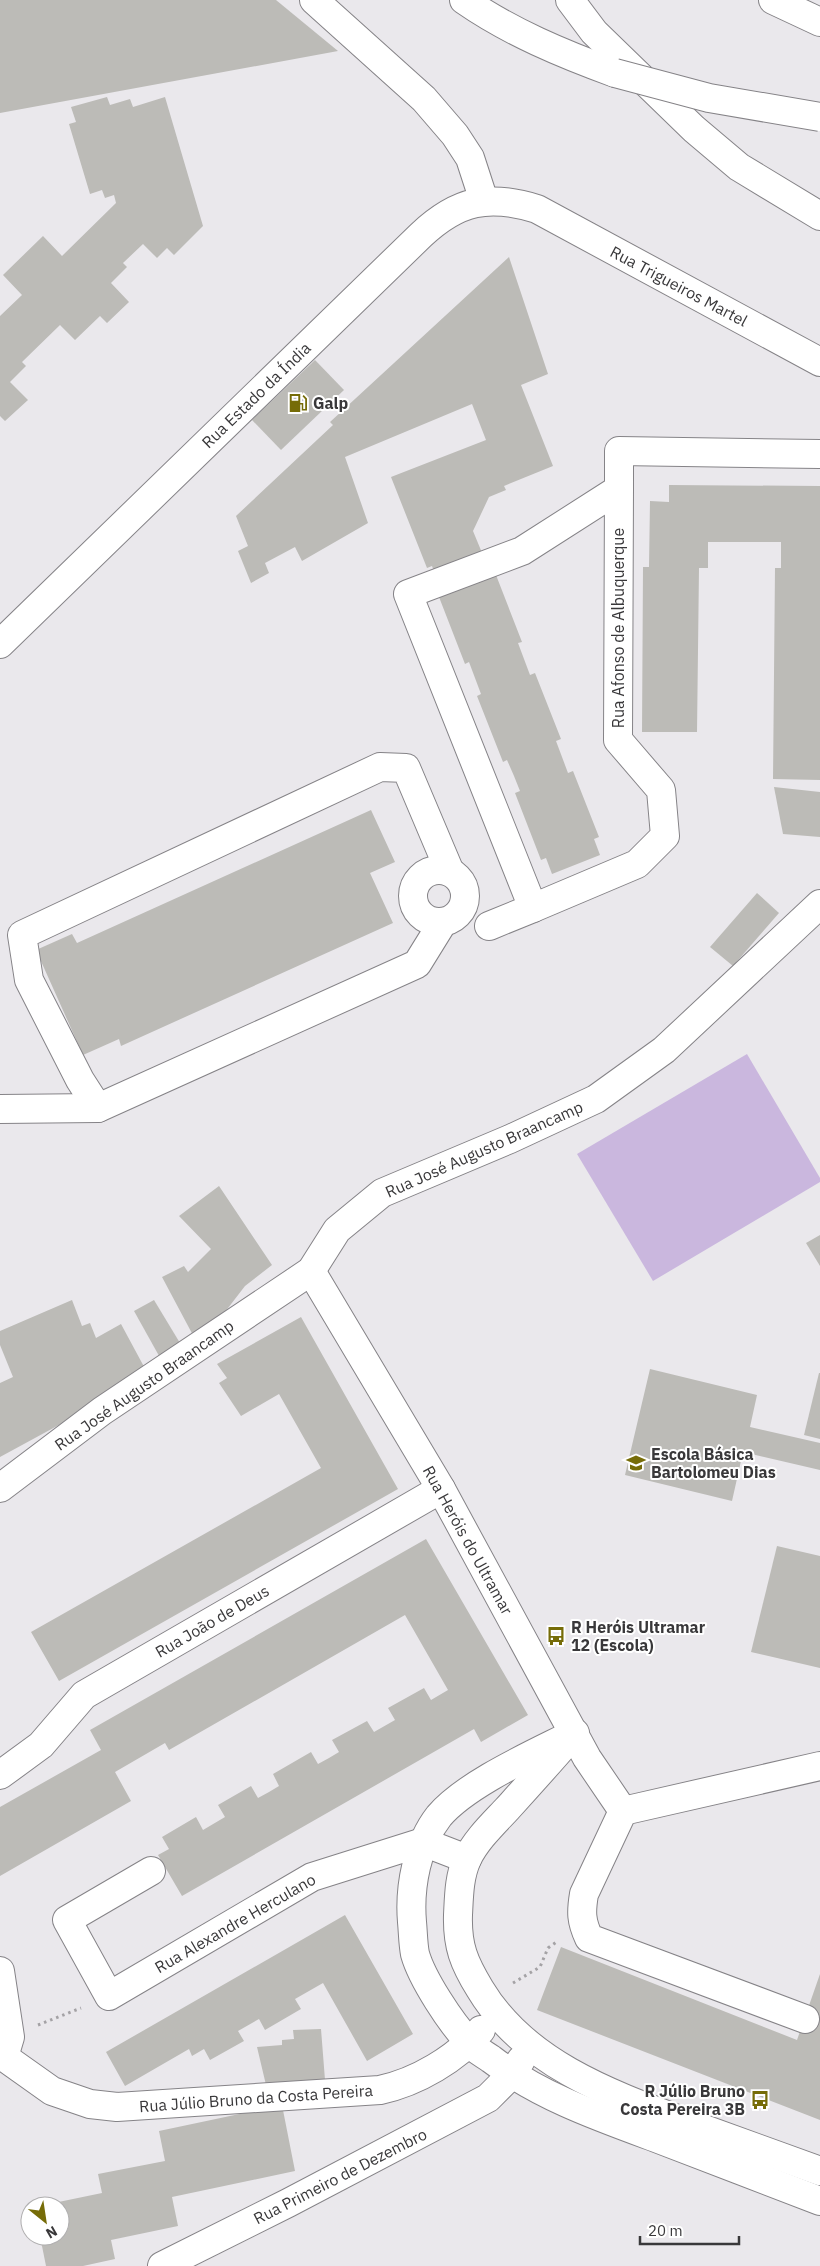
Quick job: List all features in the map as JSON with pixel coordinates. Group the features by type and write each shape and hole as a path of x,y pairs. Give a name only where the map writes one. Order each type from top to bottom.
{"main road":[{"path":"314,0 424,99 455,135 470,158 484,201"},
{"path":"464,0 517,31 564,54 615,72 709,98 820,117"},
{"path":"570,0 594,32 694,129 739,167 820,216"},
{"path":"773,0 820,22"},
{"name":"Rua Estado da Índia","path":"0,644 421,235 452,211 484,201 500,200 537,210"},
{"name":"Rua Trigueiros Martel","path":"537,210 820,362"},
{"name":"Rua Afonso de Albuquerque","path":"489,926 637,864 665,836 661,790 618,740 619,451 820,454"},
{"path":"533,908 408,594 522,551 619,490"},
{"path":"0,1109 98,1108 417,964 443,922 457,914 465,900 462,884 450,872 406,768 380,767 22,935 29,980 80,1080 98,1108"},
{"path":"443,922 427,920 420,915 412,901 413,892 419,878 426,873 434,870 450,872"},
{"name":"Rua José Augusto Braancamp","path":"0,1488 102,1411 311,1271 337,1230 382,1193 510,1139 596,1099 664,1050 820,904"},
{"name":"Rua Heróis do Ultramar","path":"311,1271 441,1489 588,1758 623,1811"},
{"name":"Rua João de Deus","path":"0,1775 41,1745 84,1695 441,1489"},
{"path":"575,1734 518,1762 459,1798 440,1815 424,1842 415,1875 411,1909 415,1953 440,2002 469,2044 511,2075 606,2120 820,2201"},
{"path":"575,1734 481,1838 467,1859 459,1886 458,1936 465,1964 496,2014 531,2047 578,2077 623,2099 820,2171"},
{"path":"805,2019 589,1938 582,1922 584,1894 623,1811 820,1766"},
{"path":"424,1842 467,1859"},
{"name":"Rua Alexandre Herculano","path":"109,1996 312,1877 424,1842"},
{"path":"109,1996 67,1920 150,1871"},
{"path":"0,1971 5,2050"},
{"name":"Rua Júlio Bruno da Costa Pereira","path":"5,2050 52,2091 90,2104 118,2107 389,2088 399,2086 416,2078 469,2044 496,2014"},
{"name":"Rua Primeiro de Dezembro","path":"162,2266 445,2122 488,2098 511,2075 531,2047"}],"path":[{"path":"516,1981 540,1967 548,1948"},
{"path":"5,2050 109,1996"}],"shaded area":[{"path":"747,1054 820,1178 820,1182 653,1281 577,1154"}],"building":[{"path":"0,0 276,0 338,51 0,113"},
{"path":"107,97 110,105 130,99 133,107 165,97 203,226 174,255 167,248 157,258 143,244 123,263 127,267 111,283 129,302 107,323 100,316 75,340 60,325 22,362 26,366 10,382 28,400 5,421 0,416 0,316 22,295 3,275 43,236 62,256 116,203 114,195 105,198 102,190 90,194 69,124 76,122 71,107"},
{"path":"509,257 548,374 521,385 553,466 504,486 506,490 489,497 473,531 492,577 496,575 522,642 518,643 530,675 535,673 561,739 556,741 568,773 573,771 599,837 594,839 600,855 552,874 546,858 541,860 515,793 520,791 507,760 503,762 477,696 481,694 469,662 465,664 439,597 443,596 432,566 427,568 391,477 486,440 472,404 345,457 368,523 302,561 295,547 265,563 269,573 251,583 238,551 248,546 236,516 333,425 330,422"},
{"path":"315,360 344,390 281,450 252,420"},
{"path":"669,485 820,486 820,780 773,779 775,568 781,568 781,542 708,542 708,568 699,568 697,732 642,732 643,567 649,567 650,501 669,502"},
{"path":"774,787 820,792 820,837 783,834"},
{"path":"371,810 395,862 370,873 393,923 121,1046 119,1039 83,1055 36,950 72,934 77,943"},
{"path":"757,893 779,913 733,966 710,947"},
{"path":"219,1186 272,1265 245,1286 218,1321 195,1339 162,1277 184,1266 188,1272 211,1249 179,1216"},
{"path":"820,1235 820,1266 806,1243"},
{"path":"72,1300 82,1326 90,1323 96,1338 121,1324 149,1376 0,1457 0,1383 13,1377 0,1345 0,1331"},
{"path":"154,1300 183,1348 163,1363 134,1311"},
{"path":"301,1317 398,1489 59,1681 31,1632 321,1468 279,1394 241,1416 219,1383 227,1378 217,1364"},
{"path":"650,1369 757,1395 750,1427 820,1443 820,1470 743,1452 732,1501 625,1475"},
{"path":"820,1373 820,1439 804,1435"},
{"path":"426,1539 528,1715 481,1742 474,1729 182,1896 158,1855 169,1849 162,1837 196,1817 203,1830 225,1817 218,1805 251,1786 258,1798 269,1792 279,1786 273,1774 311,1752 318,1764 329,1758 339,1752 332,1740 367,1721 374,1732 395,1720 388,1708 424,1688 431,1700 448,1690 405,1615 169,1750 165,1743 115,1772 131,1801 0,1876 0,1807 101,1750 90,1730"},
{"path":"777,1546 820,1556 820,1668 751,1652"},
{"path":"345,1915 413,2034 367,2061 323,1983 295,1999 301,2009 265,2030 259,2019 238,2031 244,2041 210,2060 204,2049 192,2056 189,2049 125,2086 106,2052"},
{"path":"561,1947 797,2040 820,1974 820,2120 537,2010"},
{"path":"321,2029 325,2080 266,2085 257,2047 282,2045 282,2040 294,2039 293,2030"},
{"path":"282,2105 295,2171 172,2197 178,2226 111,2240 115,2259 83,2266 46,2266 42,2246 70,2246 70,2200 102,2193 98,2174 165,2161 159,2131"}],"place":[{"name":"Galp","path":"298,403"},
{"name":"Escola Básica Bartolomeu Dias","path":"636,1463"},
{"name":"R Heróis Ultramar 12 (Escola)","path":"556,1636"},
{"name":"R Júlio Bruno Costa Pereira 3B","path":"760,2100"}]}
